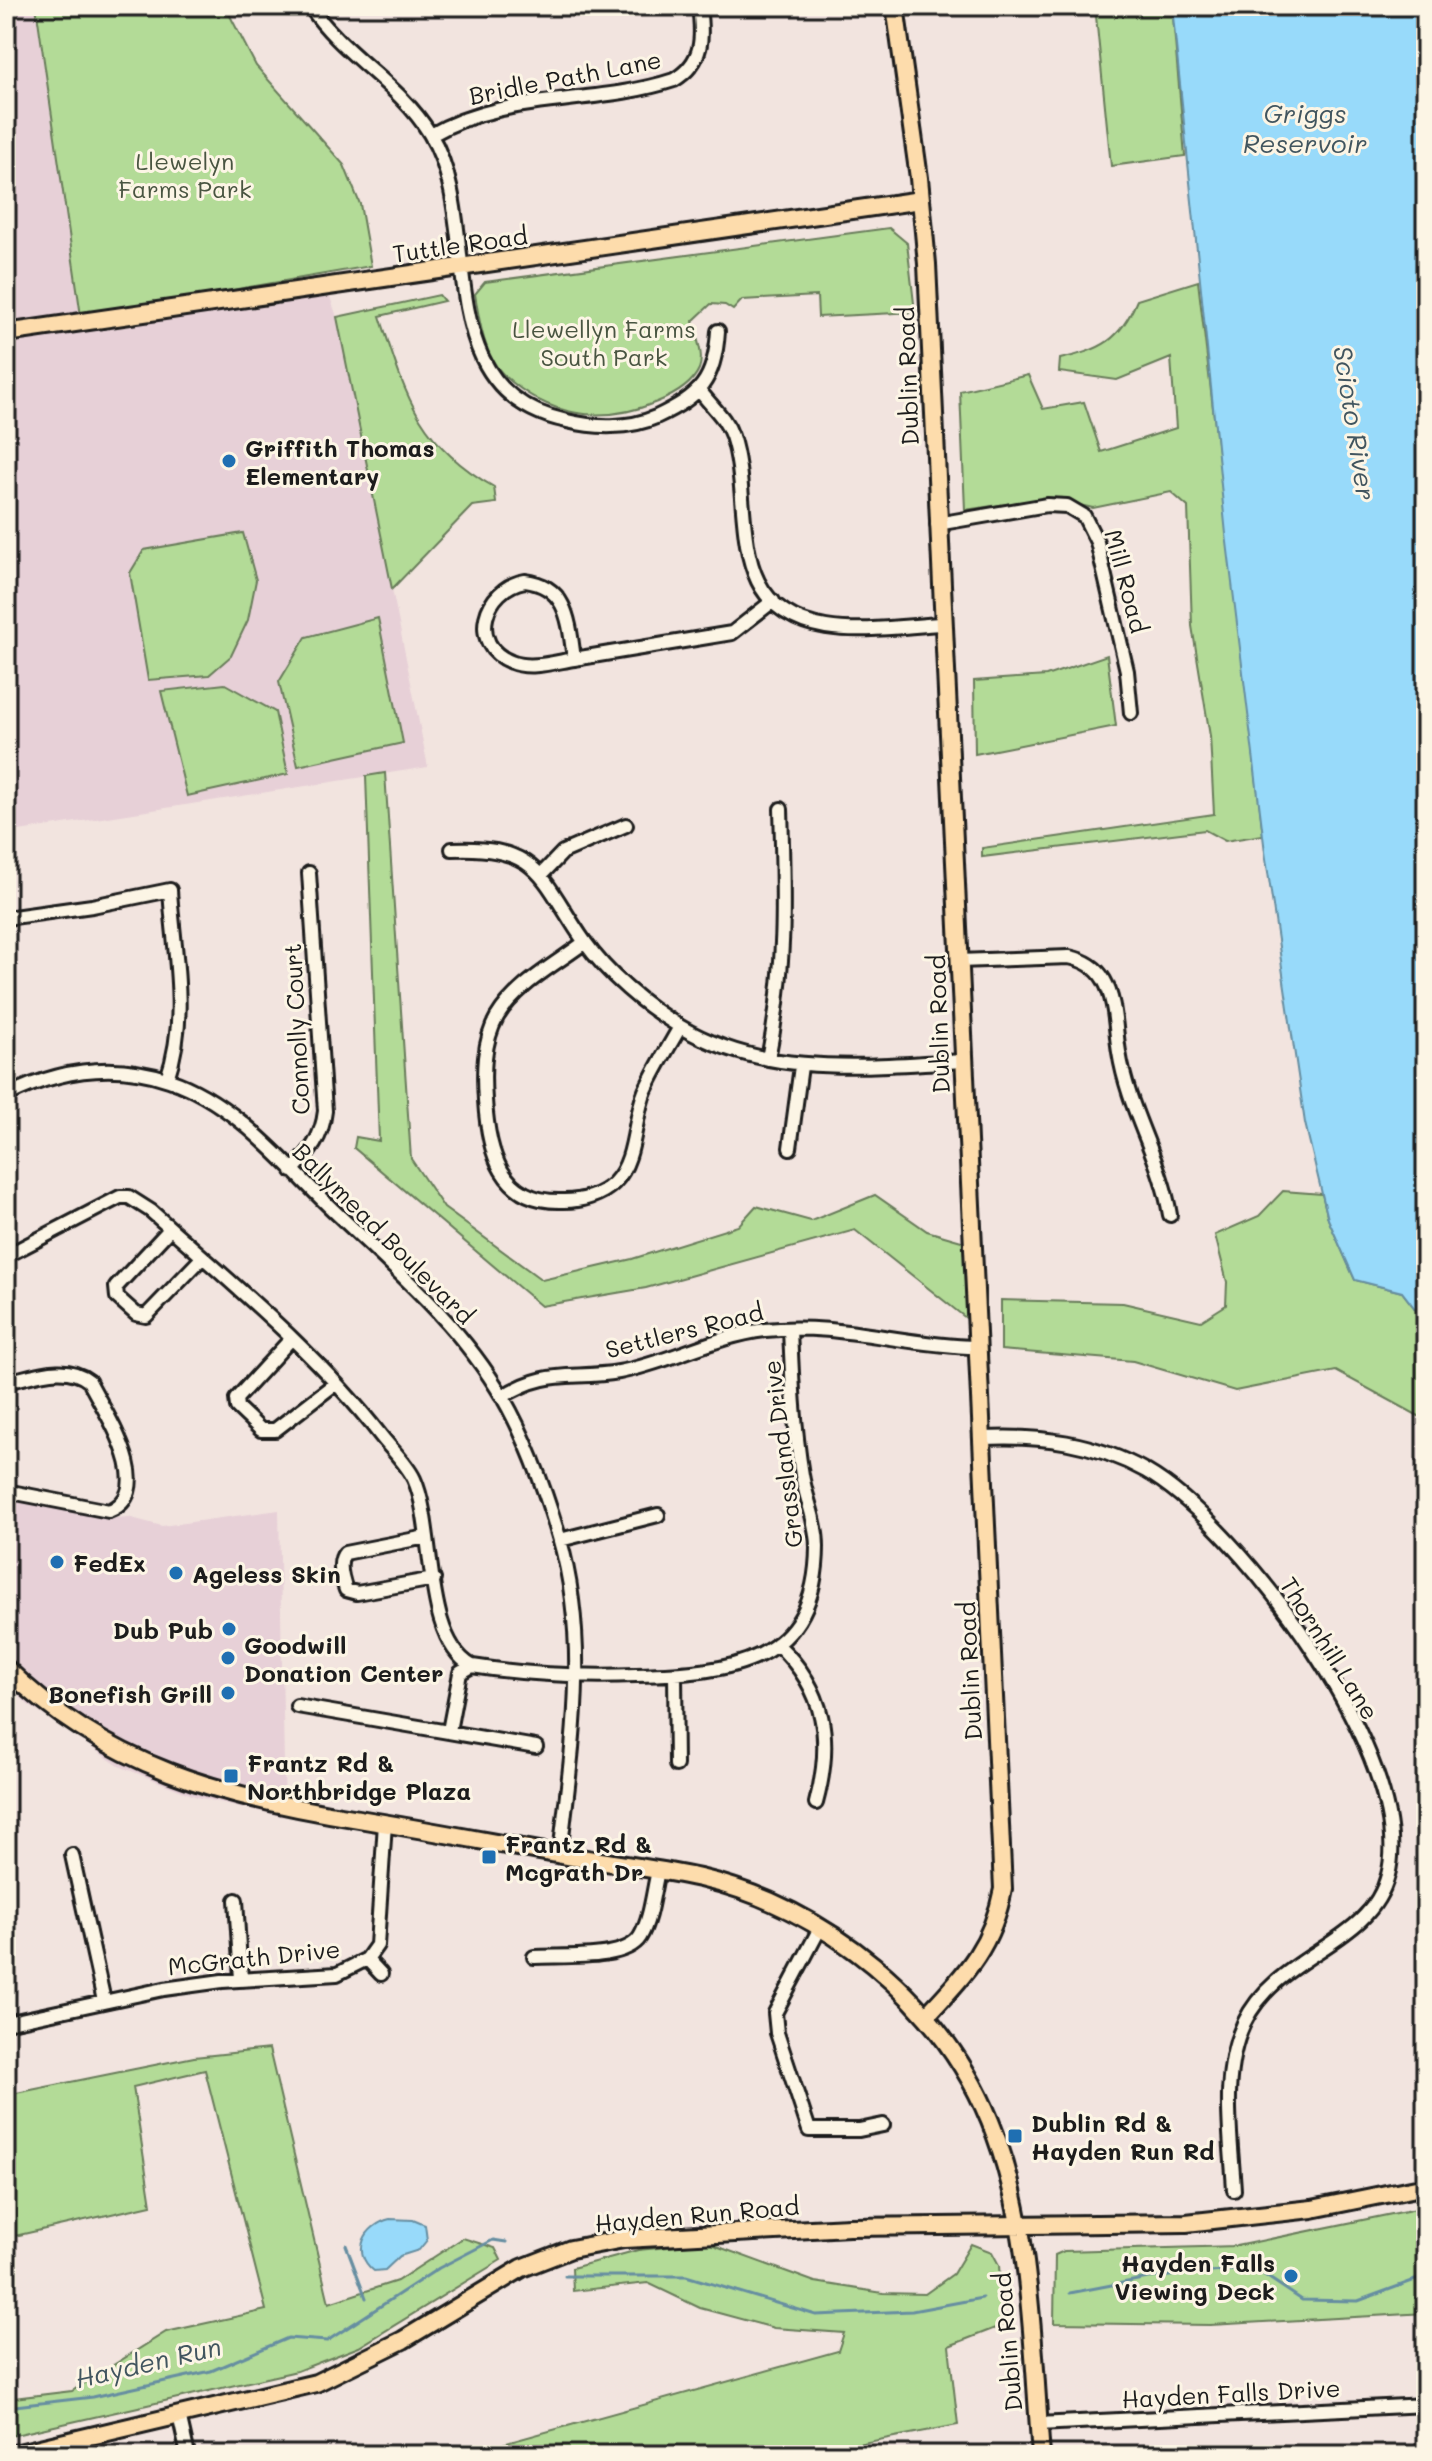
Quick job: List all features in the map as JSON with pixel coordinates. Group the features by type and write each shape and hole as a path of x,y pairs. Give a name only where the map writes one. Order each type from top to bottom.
{"main road":[{"name":"Dublin Road","path":"895,6 921,200 1003,1889 999,1912 982,1953 926,2016"},
{"name":"Tuttle Road","path":"6,333 921,200"},
{"name":"Dublin Road","path":"9,1678 85,1730 159,1770 276,1806 658,1871 741,1891 820,1928 888,1977 926,2016 969,2078 990,2121 1019,2225 1041,2455"},
{"name":"Hayden Run Road","path":"10,2455 287,2391 347,2370 522,2268 571,2249 624,2239 690,2233 1019,2225 1148,2226 1312,2209 1426,2186"}],"street":[{"name":"Bridle Path Lane","path":"431,135 455,121 486,111 674,80 692,65 699,54 702,30 699,6"},
{"path":"315,8 326,28 431,135 448,186 476,345 494,378 526,406 570,422 628,425 648,421 700,391 716,360 718,331"},
{"path":"700,391 726,424 732,437 740,470 747,552 760,586 773,601 808,623 827,627 849,629 942,624"},
{"name":"Mill Road","path":"937,524 1047,505 1067,506 1084,516 1097,542 1127,671 1131,713"},
{"path":"574,659 568,617 555,591 525,581 513,583 494,595 484,627 492,648 500,656 521,665 574,659 732,633 747,625 773,601"},
{"path":"768,1059 778,1011 785,937 781,809"},
{"path":"542,874 563,852 626,825"},
{"path":"452,849 499,850 529,863 542,874 585,942 616,978 680,1027 734,1051 801,1066 963,1061"},
{"name":"Connolly Court","path":"292,1171 316,1144 323,1129 325,1111 309,873"},
{"path":"6,918 92,906 170,890 180,1015 179,1036 167,1079"},
{"path":"585,942 508,1002 491,1029 484,1082 487,1137 494,1161 518,1189 558,1202 602,1192 623,1171 644,1093 680,1027"},
{"path":"959,961 1069,957 1086,961 1098,972 1105,982 1113,1009 1129,1097 1162,1179 1170,1215"},
{"path":"478,1022 491,1029"},
{"path":"790,1148 801,1066"},
{"name":"Ballymead Boulevard","path":"6,1096 42,1079 79,1071 123,1070 167,1079 217,1104 438,1311 502,1397 523,1438 560,1540 575,1622 578,1677 560,1854"},
{"path":"6,1256 120,1197 129,1197 170,1229 336,1383 414,1478 442,1619 456,1652 472,1666 460,1673 449,1731"},
{"path":"170,1229 116,1287 117,1297 136,1314 146,1316 202,1258"},
{"name":"Settlers Road","path":"502,1397 538,1378 615,1372 650,1365 736,1336 790,1329 838,1330 923,1345 976,1347"},
{"name":"Grassland Drive","path":"472,1666 578,1677 675,1674 736,1667 777,1644 804,1607 816,1562 817,1543 802,1476 792,1396 790,1329"},
{"path":"291,1339 236,1399 237,1407 261,1430 275,1430 336,1383"},
{"path":"6,1382 65,1370 78,1372 89,1381 129,1461 128,1496 120,1506 109,1511 6,1491"},
{"name":"Thornhill Lane","path":"982,1438 1039,1437 1094,1449 1146,1471 1196,1506 1243,1555 1306,1642 1335,1687 1370,1758 1387,1817 1391,1847 1389,1875 1378,1901 1359,1924 1292,1965 1266,1990 1243,2026 1230,2076 1234,2190"},
{"path":"560,1540 658,1515"},
{"path":"426,1537 345,1553 340,1561 346,1590 357,1593 434,1579"},
{"path":"777,1644 813,1686 820,1710 825,1771 816,1803"},
{"path":"675,1674 676,1765"},
{"path":"297,1706 536,1747"},
{"name":"McGrath Drive","path":"6,2023 164,1989 241,1979 337,1974 367,1959 377,1945 380,1928 379,1874 385,1823"},
{"path":"72,1855 104,2001"},
{"path":"534,1957 611,1953 632,1946 645,1927 658,1871"},
{"path":"236,1900 241,1979"},
{"path":"820,1928 778,2003 777,2033 809,2130 859,2130 883,2125"},
{"path":"367,1959 381,1974"},
{"name":"Hayden Falls Drive","path":"1038,2424 1426,2405"},
{"path":"179,2415 188,2455"}],"shaded area":[{"name":"Griffith Thomas Elementary","path":"6,6 35,6 83,330 330,297 337,317 428,767 6,833"},
{"path":"6,1502 26,1502 107,1519 128,1517 162,1526 279,1510 285,1817 197,1797 119,1766 27,1704 6,1682"}],"green space":[{"name":"Llewelyn Farms Park","path":"36,6 225,6 256,66 344,165 360,204 371,266 81,316"},
{"path":"1095,6 1172,6 1185,156 1111,166"},
{"name":"Llewellyn Farms South Park","path":"889,228 907,243 915,312 818,317 817,296 742,300 733,310 725,305 711,304 693,321 701,357 696,375 675,393 636,409 596,415 576,413 538,400 503,374 491,357 483,337 475,294 485,282"},
{"path":"1198,281 1263,835 1225,841 1205,830 982,857 982,848 1214,814 1210,736 1192,626 1188,507 1171,492 1093,508 1048,498 965,510 960,391 1028,375 1043,409 1084,402 1101,452 1176,428 1171,358 1117,380 1059,372 1060,359 1108,341 1124,325 1137,300"},
{"name":"Llewellyn Farms South Park","path":"439,295 444,301 380,316 407,393 418,414 447,453 494,487 496,503 472,506 392,589 337,317"},
{"path":"243,533 256,580 248,620 231,656 209,675 148,680 130,573 144,550"},
{"path":"378,618 403,743 298,766 279,682 306,637"},
{"path":"1107,655 1116,726 975,754 974,681 1046,676"},
{"path":"225,684 275,712 288,774 187,796 161,691"},
{"path":"385,773 411,1159 444,1208 542,1280 632,1259 738,1226 756,1206 811,1221 875,1195 927,1231 965,1242 967,1319 855,1230 646,1288 541,1306 354,1148 356,1137 379,1141 366,776"},
{"path":"1283,1191 1322,1194 1328,1219 1355,1280 1402,1292 1426,1323 1426,1420 1336,1371 1235,1391 1133,1361 1001,1350 1001,1300 1123,1303 1201,1321 1226,1305 1227,1282 1215,1235 1259,1216"},
{"path":"269,2049 329,2303 397,2281 463,2238 495,2248 501,2260 359,2347 297,2371 6,2437 6,2399 72,2391 166,2332 266,2310 205,2070 133,2087 151,2205 6,2238 6,2095 194,2057"},
{"path":"1426,2207 1426,2313 1210,2325 1054,2323 1055,2255 1064,2251 1236,2246"},
{"path":"708,2243 815,2282 883,2293 925,2294 953,2274 971,2244 992,2252 999,2265 1003,2325 949,2346 958,2425 820,2451 820,2455 463,2455 838,2351 844,2333 774,2328 700,2308 648,2283 573,2291 572,2268 638,2250"}],"water":[{"name":"Griggs Reservoir","path":"1172,6 1426,6 1426,1323 1402,1292 1355,1280 1328,1219 1305,1123 1265,852 1226,534"},
{"path":"390,2219 413,2220 425,2225 427,2240 419,2250 400,2256 385,2270 374,2271 363,2256 364,2240 374,2227"}],"waterway":[{"name":"Hayden Run","path":"6,2407 93,2397 211,2371 288,2338 327,2341 439,2268 493,2240 506,2242"},
{"path":"346,2245 366,2298"},
{"name":"Hayden Run","path":"1070,2293 1148,2278 1254,2268 1302,2300 1358,2301 1426,2276"},
{"name":"Hayden Run","path":"565,2276 686,2276 816,2315 912,2311 982,2298"}],"place":[{"name":"Griffith Thomas Elementary","path":"229,461"},
{"name":"FedEx","path":"57,1562"},
{"name":"Ageless Skin","path":"176,1573"},
{"name":"Dub Pub","path":"229,1629"},
{"name":"Goodwill Donation Center","path":"228,1658"},
{"name":"Bonefish Grill","path":"228,1693"},
{"name":"Frantz Rd & Northbridge Plaza","path":"231,1776"},
{"name":"Frantz Rd & Mcgrath Dr","path":"489,1857"},
{"name":"Dublin Rd & Hayden Run Rd","path":"1015,2136"},
{"name":"Hayden Falls Viewing Deck","path":"1291,2276"}],"water label":[{"name":"Scioto River","path":"1355,423"}]}
